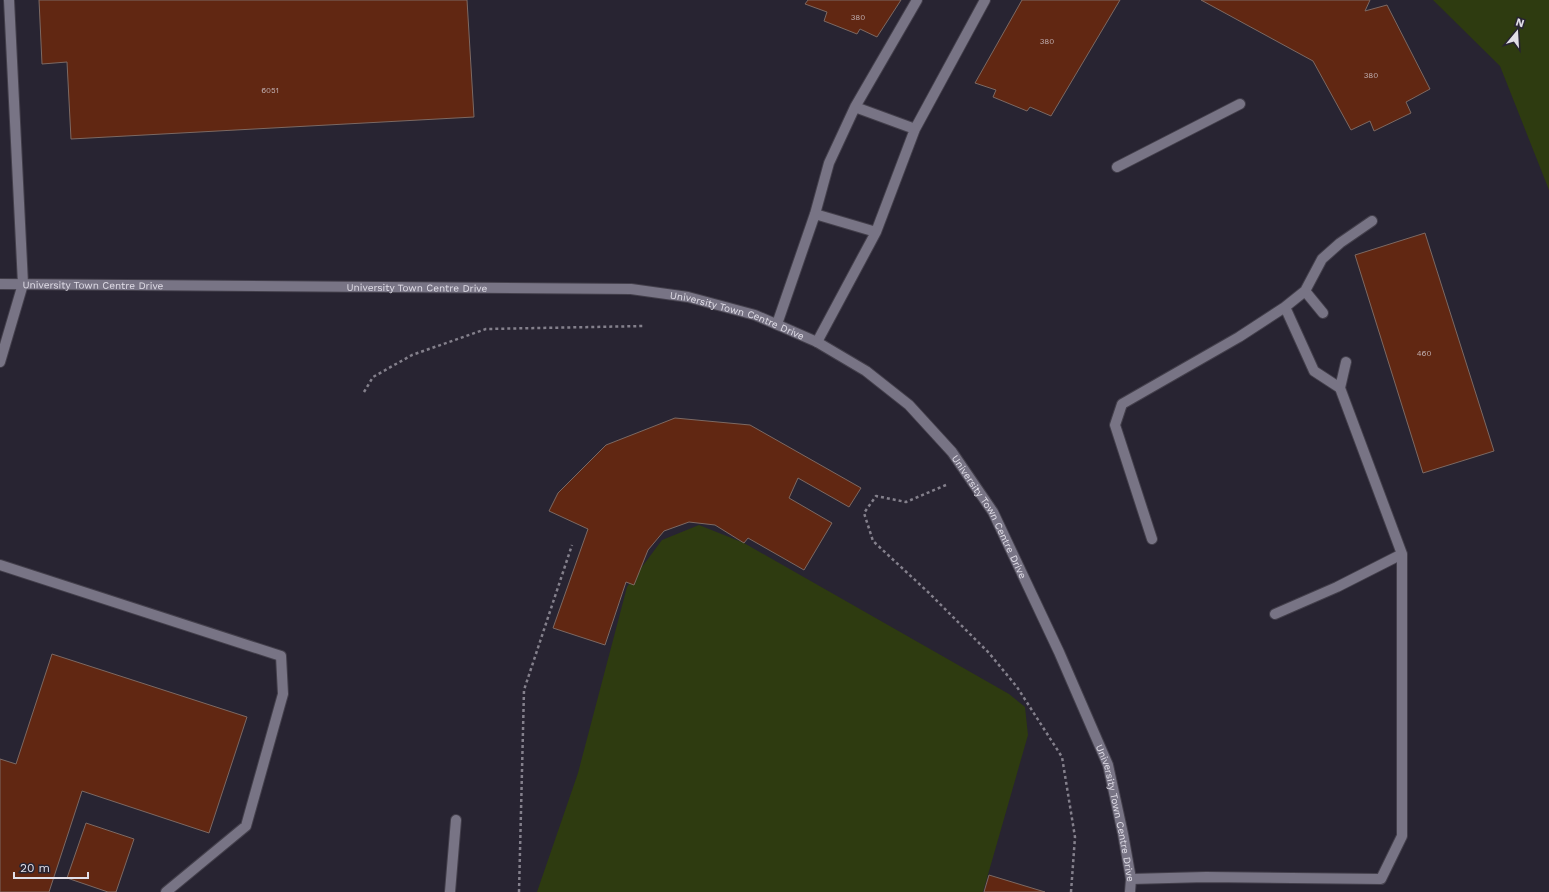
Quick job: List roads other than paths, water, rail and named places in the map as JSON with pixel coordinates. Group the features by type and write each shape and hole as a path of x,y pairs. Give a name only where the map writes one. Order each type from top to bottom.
{"street":[{"path":"0,362 23,284 9,0"},
{"path":"776,324 815,214 829,163 855,107 917,0"},
{"path":"817,342 876,232 915,129 986,0"},
{"path":"1117,167 1240,104"},
{"path":"855,107 915,129"},
{"path":"815,214 876,232"},
{"path":"1152,539 1115,425 1122,404 1239,337 1285,307 1305,290 1322,259 1340,243 1372,221"},
{"name":"University Town Centre Drive","path":"0,284 631,289 688,297 755,315 817,342 866,371 909,405 952,452 993,512 1059,652 1108,765 1131,879 1130,892"},
{"path":"1305,290 1323,313"},
{"path":"1285,307 1314,371 1340,388"},
{"path":"1131,879 1206,877 1381,879 1402,836 1402,554 1340,388 1346,362"},
{"path":"1275,614 1337,587 1402,554"},
{"path":"1,568 281,656 282,694 246,826 166,892"},
{"path":"450,892 456,820"}]}
